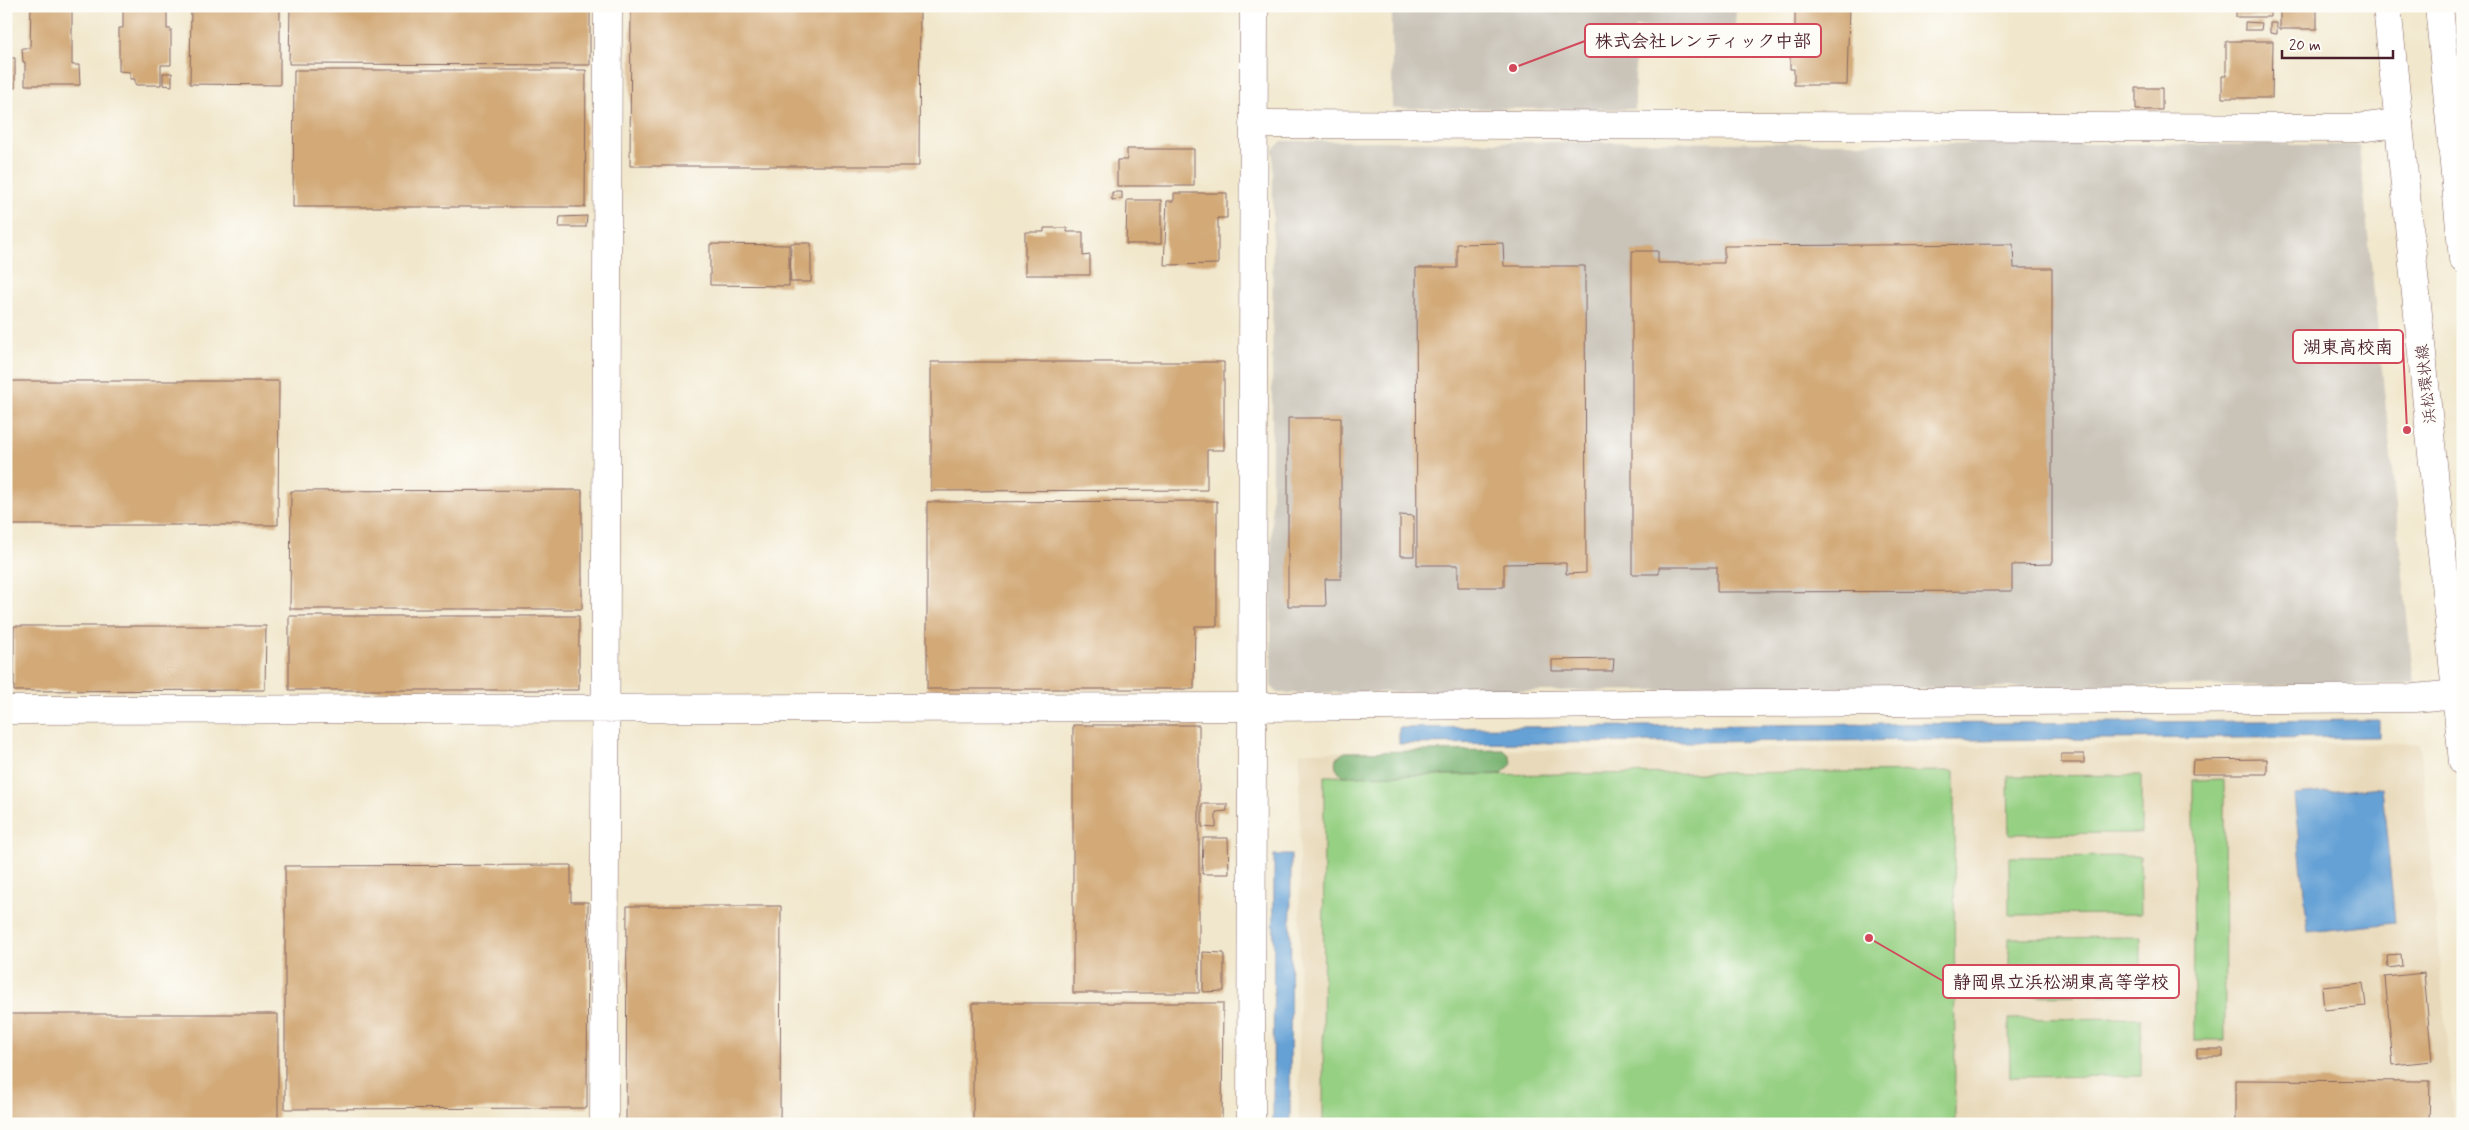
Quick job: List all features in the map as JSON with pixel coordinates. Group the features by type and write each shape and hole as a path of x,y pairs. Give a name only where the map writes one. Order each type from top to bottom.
{"street":[{"path":"604,1124 607,708 608,6"},
{"path":"1251,1124 1254,6"},
{"name":"浜松環状線","path":"2387,6 2463,762"},
{"path":"2439,6 2457,134 2463,259"},
{"path":"1253,124 2357,128 2399,124"},
{"path":"6,710 1252,707 2415,698 2457,694"}],"shaded area":[{"path":"1392,6 1736,6 1735,28 1635,27 1635,109 1392,108"},
{"path":"1282,141 2359,145 2414,684 1278,693 1271,686 1273,150"},
{"path":"2420,743 2454,1124 1299,1124 1300,752"}],"green space":[{"path":"1504,750 1509,755 1512,764 1501,774 1344,776 1337,770 1335,764 1336,758 1345,752"},
{"path":"1954,771 1955,1124 1323,1124 1324,776"},
{"path":"2141,775 2141,833 2009,834 2008,776"},
{"path":"2224,779 2225,1040 2194,1040 2193,780"},
{"path":"2140,856 2141,914 2009,915 2009,857"},
{"path":"2141,937 2141,995 2009,996 2009,938"},
{"path":"2141,1018 2141,1076 2010,1077 2009,1019"}],"water":[{"path":"2379,720 2379,737 1399,744 1399,728"},
{"path":"2382,787 2395,923 2308,932 2294,795"},
{"path":"1274,855 1291,855 1290,1124 1273,1124"}],"building":[{"path":"31,6 72,6 72,65 79,65 80,85 25,85 25,62 23,62 22,48 30,48"},
{"path":"123,6 167,6 167,29 171,29 171,65 161,65 161,85 135,85 135,79 130,79 130,72 119,71 119,28 123,28"},
{"path":"191,6 280,6 280,85 190,84"},
{"path":"290,6 590,6 590,65 289,64"},
{"path":"631,6 920,6 919,166 630,166"},
{"path":"1795,6 1849,6 1847,85 1794,85 1794,69 1790,69 1790,51 1795,51"},
{"path":"2212,6 2270,6 2270,17 2236,17 2236,9 2212,9"},
{"path":"2280,6 2317,6 2317,29 2280,29"},
{"path":"2245,22 2262,23 2261,30 2245,30"},
{"path":"2270,23 2277,23 2277,34 2270,33"},
{"path":"2226,41 2273,41 2272,98 2222,98 2222,76 2226,76"},
{"path":"6,58 15,58 15,88 6,88"},
{"path":"294,70 586,70 585,207 293,207"},
{"path":"163,73 172,73 172,86 163,85"},
{"path":"2136,88 2162,88 2162,110 2136,110"},
{"path":"1127,149 1194,149 1194,186 1117,186 1117,160 1127,160"},
{"path":"1112,192 1122,192 1122,199 1112,200"},
{"path":"1174,193 1227,193 1227,218 1218,218 1218,264 1164,265 1167,201 1174,201"},
{"path":"1127,200 1161,200 1161,244 1126,244"},
{"path":"587,216 586,227 559,227 560,217"},
{"path":"1044,228 1067,228 1067,232 1083,232 1083,256 1090,255 1090,275 1025,275 1025,232 1044,232"},
{"path":"791,243 811,243 811,282 790,282"},
{"path":"1503,243 1504,266 1585,266 1586,573 1566,574 1566,563 1504,564 1504,587 1458,587 1458,565 1417,565 1416,268 1457,268 1457,244"},
{"path":"710,244 789,245 789,286 710,285"},
{"path":"2013,244 2014,268 2052,268 2052,564 2012,565 2012,591 1717,592 1717,567 1659,567 1659,574 1632,574 1632,251 1658,251 1658,263 1724,263 1724,246"},
{"path":"931,362 1224,362 1224,450 1207,450 1207,490 931,491"},
{"path":"6,381 279,381 278,525 6,525"},
{"path":"1288,418 1341,418 1341,579 1325,579 1326,606 1288,606"},
{"path":"582,490 582,609 290,609 291,491"},
{"path":"1217,501 1217,626 1195,626 1194,689 927,689 927,502"},
{"path":"1400,515 1414,516 1414,556 1400,556"},
{"path":"289,616 579,616 579,690 289,690"},
{"path":"14,626 266,626 265,690 14,691"},
{"path":"1614,659 1613,671 1552,671 1552,660"},
{"path":"1073,725 1199,725 1199,993 1073,993"},
{"path":"2061,754 2084,754 2084,763 2061,763"},
{"path":"2267,759 2267,774 2192,774 2193,760"},
{"path":"1202,804 1227,804 1227,811 1216,812 1216,828 1202,827"},
{"path":"1203,838 1228,838 1229,874 1202,874"},
{"path":"571,865 571,902 588,902 587,1108 285,1109 285,866"},
{"path":"627,906 781,906 780,1124 626,1124"},
{"path":"1203,952 1224,953 1224,991 1203,992"},
{"path":"2401,954 2402,966 2388,968 2387,955"},
{"path":"2424,973 2432,1061 2393,1065 2385,977"},
{"path":"2363,983 2366,1006 2324,1010 2322,987"},
{"path":"973,1003 1223,1003 1222,1124 973,1124"},
{"path":"6,1014 278,1014 278,1124 6,1124"},
{"path":"2197,1049 2223,1049 2223,1057 2197,1057"},
{"path":"2235,1080 2430,1081 2429,1124 2235,1124"}],"place":[{"name":"株式会社レンティック中部","path":"1513,68"},
{"name":"湖東高校南","path":"2407,430"},
{"name":"静岡県立浜松湖東高等学校","path":"1869,938"}]}
